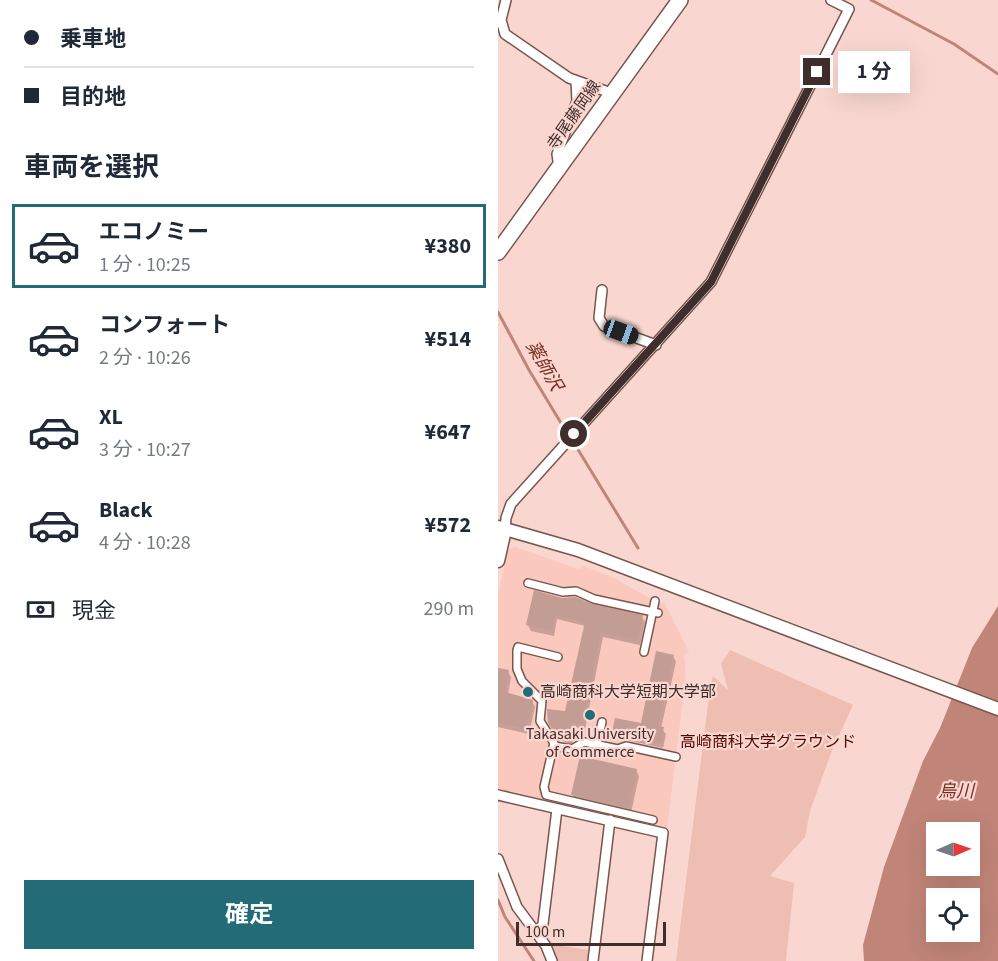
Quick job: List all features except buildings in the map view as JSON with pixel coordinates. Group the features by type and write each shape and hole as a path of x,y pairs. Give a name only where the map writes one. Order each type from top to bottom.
{"main road":[{"name":"寺尾藤岡線","path":"498,252 680,0"}],"street":[{"path":"506,0 500,31 576,81 611,93"},
{"path":"498,561 502,528 511,504 711,282 849,9 831,0"},
{"path":"559,167 557,154 577,101 576,81"},
{"path":"602,291 599,318 604,326 656,345"},
{"path":"502,528 578,550 998,710"},
{"path":"528,583 563,592 576,591 594,599 655,612"},
{"path":"644,652 655,612 655,601"},
{"path":"558,657 518,647 516,659 522,681 542,701 540,721 553,739 554,746 544,787 546,795 653,820"},
{"path":"597,745 602,722"},
{"path":"554,746 573,748 584,742 618,749 626,746 676,756"},
{"path":"498,795 663,833 647,961"},
{"path":"537,933 543,924 558,808"},
{"path":"593,961 610,820"},
{"path":"498,859 517,907 537,933 552,961"}],"shaded area":[{"name":"Takasaki University of Commerce","path":"515,547 579,569 584,566 612,577 660,604 664,602 689,652 684,655 686,674 667,829 498,789 498,595 508,549"}],"green space":[{"name":"高崎商科大学グラウンド","path":"730,650 853,705 831,753 810,811 805,837 770,876 794,883 786,961 676,961 710,688 713,676 728,690 721,664"},
{"path":"550,944 589,950 588,961 558,961"}],"water":[{"name":"烏川","path":"998,606 998,961 864,961 863,945 884,867 923,761 940,728 972,648"}],"waterway":[{"path":"871,0 954,44 998,74"},
{"name":"薬師沢","path":"498,312 529,370 567,433"},
{"name":"薬師沢","path":"574,443 638,548"},
{"path":"498,900 505,917 534,961"}],"place":[{"name":"高崎商科大学短期大学部","path":"528,692"},
{"name":"Takasaki University of Commerce","path":"590,715"}],"route":[{"path":"574,434 711,282 817,72"}]}
